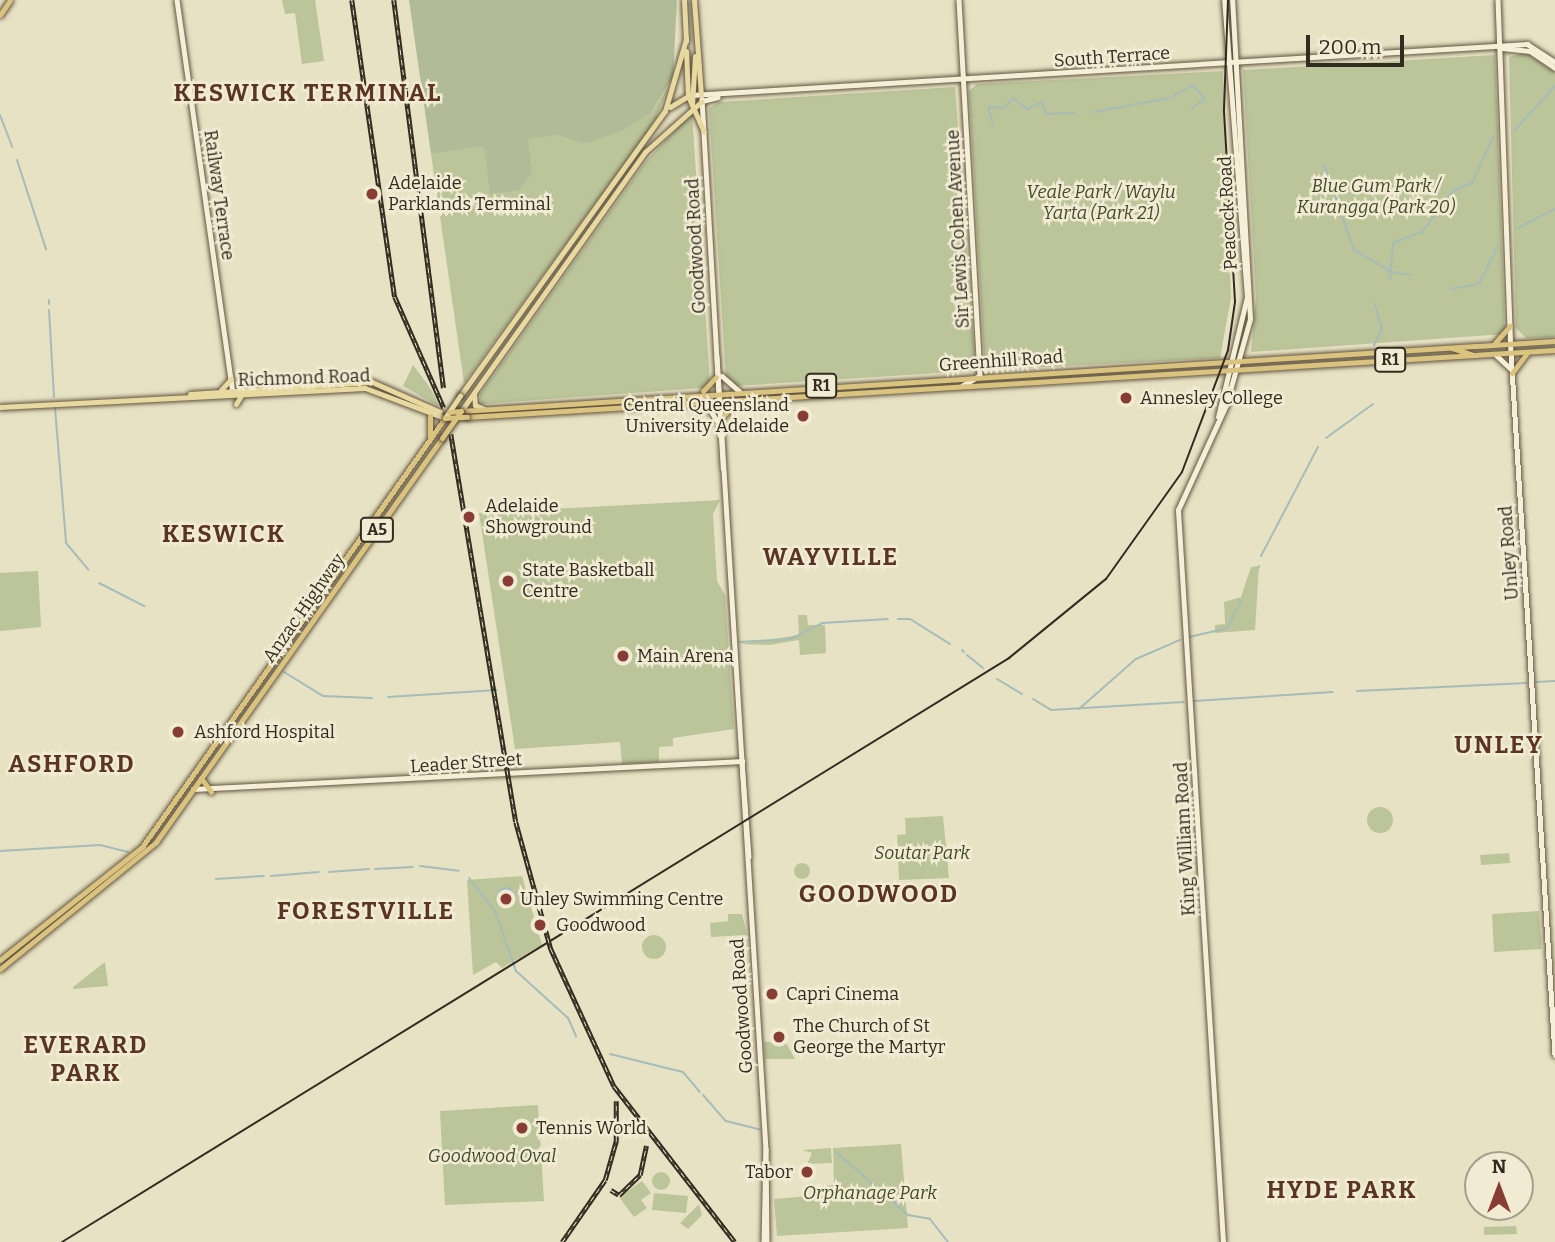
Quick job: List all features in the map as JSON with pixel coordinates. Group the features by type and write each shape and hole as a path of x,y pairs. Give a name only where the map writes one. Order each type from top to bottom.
{"highway":[{"path":"0,15 10,0"},
{"path":"1492,345 1510,326"},
{"name":"Greenhill Road","path":"463,413 719,392 1555,341"},
{"path":"1538,342 1544,351"},
{"path":"1448,347 1473,355"},
{"name":"Greenhill Road","path":"463,413 706,403 1555,350"},
{"path":"1512,373 1519,357 1530,351"},
{"path":"1346,353 1356,357 1352,363"},
{"path":"1307,365 1313,354"},
{"path":"1265,358 1273,367"},
{"path":"1180,364 1185,372"},
{"path":"1039,381 1053,372"},
{"path":"694,394 712,387 718,374"},
{"path":"980,376 995,384"},
{"path":"863,383 879,387 878,393"},
{"path":"850,384 862,393"},
{"path":"633,399 652,406"},
{"path":"724,415 736,401"},
{"path":"564,404 583,410"},
{"name":"Richmond Road","path":"443,417 463,413"},
{"name":"Anzac Highway","path":"0,970 3,961 145,844 240,723 442,438 463,413"},
{"path":"429,440 430,416"},
{"name":"Anzac Highway","path":"212,757 228,726 443,417"},
{"path":"335,574 342,579"},
{"path":"256,687 262,692"},
{"path":"228,726 240,723 237,714"},
{"path":"198,776 211,792"},
{"name":"Anzac Highway","path":"3,961 68,917 156,842 193,789 198,776"},
{"path":"176,802 193,789"},
{"path":"153,831 163,832"},
{"path":"145,844 156,842"},
{"path":"63,911 68,917"}],"main road":[{"name":"Railway Terrace","path":"177,0 233,392"},
{"path":"684,0 686,39 697,97"},
{"path":"694,0 697,97"},
{"name":"Sir Lewis Cohen Avenue","path":"958,0 980,376"},
{"path":"1224,0 1233,64"},
{"path":"1232,0 1233,64"},
{"name":"Unley Road","path":"1498,0 1512,373 1555,1055"},
{"path":"665,111 686,39"},
{"name":"South Terrace","path":"697,97 1501,48 1527,44 1540,54"},
{"name":"South Terrace","path":"1501,48 1540,54"},
{"path":"1540,54 1555,62"},
{"path":"1540,54 1555,68"},
{"name":"Peacock Road","path":"1233,64 1247,297 1238,360"},
{"name":"South Terrace","path":"697,97 712,99 726,95"},
{"path":"665,111 697,97"},
{"name":"Anzac Highway","path":"443,417 645,152 697,97"},
{"name":"Goodwood Road","path":"697,97 692,105 704,132"},
{"name":"Goodwood Road","path":"697,97 704,132 720,402 719,425 725,475"},
{"path":"702,112 712,99"},
{"name":"Anzac Highway","path":"463,413 534,300 665,111"},
{"path":"1495,354 1512,373"},
{"name":"King William Road","path":"1223,1242 1178,510 1211,442 1238,360"},
{"path":"718,374 739,391"},
{"path":"962,386 980,376"},
{"path":"221,390 231,380 241,391 236,404"},
{"name":"Richmond Road","path":"0,407 241,391 365,388 396,393 443,417"},
{"name":"Richmond Road","path":"187,395 221,390 233,392"},
{"name":"Richmond Road","path":"396,393 430,416 443,417"},
{"path":"474,394 475,405 488,410"},
{"name":"Goodwood Road","path":"720,402 724,415 734,639 766,1149 765,1242"},
{"path":"706,403 719,425"},
{"name":"Leader Street","path":"193,789 211,792 742,761"}],"green space":[{"path":"282,0 315,0 324,61 302,64 295,13 285,14"},
{"path":"409,0 677,0 673,77 651,113 623,130 585,144 555,135 528,139 532,173 519,190 490,194 484,146 431,154"},
{"path":"1528,52 1555,69 1555,337 1526,338 1516,328 1509,57"},
{"name":"Blue Gum Park / Kurangga (Park 20)","path":"1495,55 1505,334 1251,352 1256,298 1243,70"},
{"name":"Veale Park / Waylu Yarta (Park 21)","path":"1223,71 1231,298 1220,358 985,370 969,91 977,84"},
{"path":"668,87 656,120 464,383 431,154 490,144 490,138 555,135 585,144 651,113"},
{"path":"955,87 975,362 970,371 735,386 726,380 709,108 719,102"},
{"path":"692,113 710,382 703,388 481,404 480,394 646,161"},
{"path":"413,365 431,389 440,407 403,386"},
{"name":"Adelaide Showground","path":"720,500 713,514 717,581 725,595 734,729 673,738 673,746 659,747 659,762 622,764 620,742 515,749 479,513"},
{"path":"1259,566 1255,630 1215,633 1215,625 1225,624 1224,602 1241,597 1251,567"},
{"path":"38,571 41,627 0,631 0,573"},
{"path":"798,615 807,615 808,625 825,625 826,653 800,655 799,640 770,645 740,644 799,635"},
{"path":"1380,807 1389,811 1393,820 1389,829 1380,833 1371,829 1367,820 1371,811"},
{"name":"Soutar Park","path":"943,816 949,878 899,880 897,835 906,834 905,818"},
{"path":"1509,853 1510,863 1481,865 1480,855"},
{"path":"799,863 805,863 810,871 808,877 799,879 794,874 794,868"},
{"path":"522,876 542,945 502,968 496,962 473,975 467,880"},
{"path":"1539,911 1542,949 1494,952 1492,914"},
{"path":"728,914 742,914 747,935 711,937 710,923 728,921"},
{"path":"654,935 665,942 666,947 659,958 654,959 643,952 642,947 649,936"},
{"name":"EVERARD PARK","path":"105,962 108,986 73,989 73,987"},
{"path":"785,1041 795,1059 765,1059 764,1042"},
{"name":"Goodwood Oval","path":"538,1105 544,1201 445,1205 440,1111"},
{"name":"Orphanage Park","path":"901,1144 908,1228 777,1236 774,1199 821,1195 821,1186 834,1185 833,1148"},
{"path":"831,1148 832,1163 807,1164 812,1153 802,1150"},
{"path":"657,1172 665,1172 670,1181 668,1188 657,1190 652,1185 652,1177"},
{"path":"642,1181 651,1193 641,1200 647,1208 634,1217 619,1197"},
{"path":"654,1193 688,1196 686,1213 652,1210"},
{"path":"699,1204 702,1215 688,1229 680,1223"},
{"path":"1516,1226 1517,1234 1484,1235 1484,1227"}],"water":[{"path":"506,887 512,890 515,896 512,902 506,905 500,902 497,896 500,890"}],"waterway":[{"path":"1094,112 1170,98 1193,85 1205,99 1192,108"},
{"path":"1514,131 1555,86"},
{"path":"993,124 988,107 1005,108 1013,98 1027,109 1042,102 1046,114 1074,113"},
{"path":"0,115 12,147"},
{"path":"1390,279 1393,243 1422,232 1453,191 1472,183 1493,138"},
{"path":"17,160 46,249"},
{"path":"1324,165 1354,250 1390,271"},
{"path":"1518,228 1555,209"},
{"path":"1451,289 1479,284 1498,246"},
{"path":"1392,272 1412,275"},
{"path":"1374,345 1382,329 1375,304"},
{"path":"49,310 54,397"},
{"path":"1326,438 1373,404"},
{"path":"55,408 66,543 89,570"},
{"path":"1261,556 1318,447"},
{"path":"99,583 144,606"},
{"path":"1189,637 1227,628 1241,600"},
{"path":"740,642 791,639 822,623 888,619"},
{"path":"898,619 910,619 950,644"},
{"path":"1079,709 1136,659 1180,640"},
{"path":"967,655 983,668"},
{"path":"284,672 323,696 372,698"},
{"path":"997,679 1022,694"},
{"path":"1536,682 1555,681"},
{"path":"1357,691 1526,683"},
{"path":"388,697 497,690"},
{"path":"1194,701 1333,692"},
{"path":"1033,699 1051,710 1184,702"},
{"path":"0,851 100,845 128,852"},
{"path":"420,866 459,871"},
{"path":"375,869 413,867"},
{"path":"329,872 369,869"},
{"path":"271,876 319,872"},
{"path":"216,879 264,876"},
{"path":"469,878 495,911 516,971 568,1018 576,1036"},
{"path":"610,1054 683,1072 700,1092"},
{"path":"703,1095 726,1121 759,1129"},
{"path":"836,1152 908,1215 930,1219 948,1242"}],"tram line":[{"path":"62,1242 1009,658 1106,579 1182,472 1228,350 1235,302 1224,109 1228,0"}],"railway":[{"path":"352,0 395,297 444,408"},
{"path":"394,0 444,388"},
{"path":"451,434 516,822 551,949 614,1086 735,1242"},
{"path":"562,1242 605,1180 616,1141 616,1101"},
{"path":"611,1190 619,1195 640,1175 646,1146"}],"place":[{"name":"Adelaide Parklands Terminal","path":"372,194"},
{"name":"Annesley College","path":"1126,398"},
{"name":"Central Queensland University Adelaide","path":"803,416"},
{"name":"Adelaide Showground","path":"469,517"},
{"name":"State Basketball Centre","path":"508,581"},
{"name":"Main Arena","path":"623,656"},
{"name":"Ashford Hospital","path":"178,732"},
{"name":"Unley Swimming Centre","path":"506,899"},
{"name":"Goodwood","path":"540,925"},
{"name":"Capri Cinema","path":"772,994"},
{"name":"The Church of St George the Martyr","path":"779,1037"},
{"name":"Tennis World","path":"522,1128"},
{"name":"Tabor","path":"807,1172"}],"district":[{"name":"KESWICK TERMINAL","path":"308,94"},
{"name":"KESWICK","path":"224,535"},
{"name":"WAYVILLE","path":"831,558"},
{"name":"UNLEY","path":"1499,746"},
{"name":"ASHFORD","path":"72,765"},
{"name":"GOODWOOD","path":"879,895"},
{"name":"FORESTVILLE","path":"366,912"},
{"name":"EVERARD PARK","path":"86,1060"},
{"name":"HYDE PARK","path":"1342,1191"}]}
